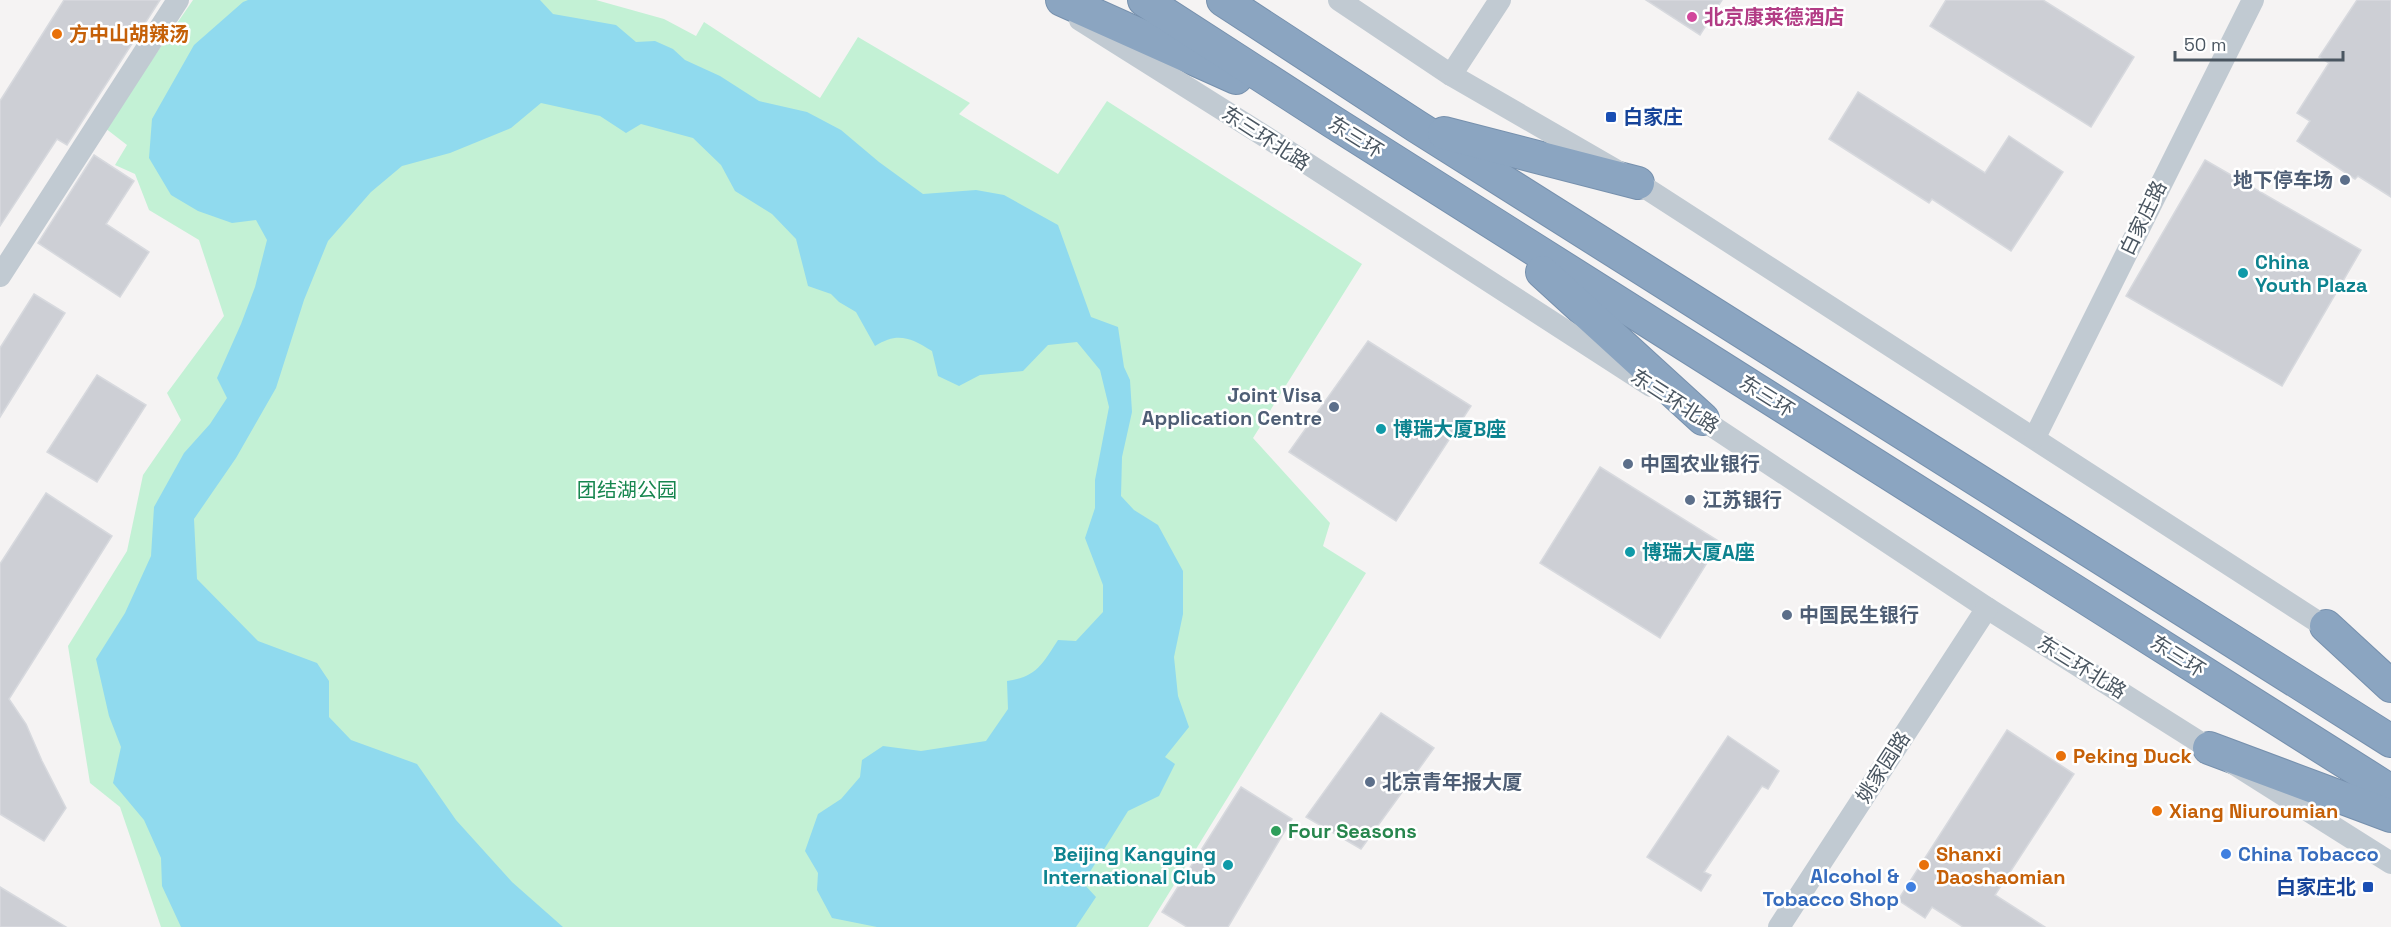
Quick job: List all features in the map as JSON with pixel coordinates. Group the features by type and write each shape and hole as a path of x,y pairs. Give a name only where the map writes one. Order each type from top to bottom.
{"highway":[{"path":"1062,0 1333,122"},
{"name":"东三环","path":"1144,0 1481,216 2391,791"},
{"path":"1223,0 1416,126 2391,741"},
{"path":"1416,126 1638,183"},
{"path":"1481,216 1703,419"},
{"path":"2326,626 2391,686"},
{"path":"2209,748 2391,816"}],"street":[{"path":"0,276 178,0"},
{"name":"东三环北路","path":"1048,0 1703,419 1987,608 2391,863"},
{"path":"1339,0 1451,75 1638,183 2035,437 2326,626 2391,672"},
{"path":"1451,75 1500,0"},
{"name":"白家庄路","path":"2035,437 2253,0"},
{"name":"姚家园路","path":"1779,927 1987,608"}],"green space":[{"name":"团结湖公园","path":"193,0 596,0 664,19 696,36 704,22 820,98 858,37 970,103 959,114 1058,174 1107,101 1362,264 1253,438 1330,523 1323,546 1366,573 1148,927 161,927 120,807 90,783 68,646 127,551 143,475 181,420 167,393 224,316 199,240 149,210 135,174 115,165 127,145 105,128"}],"water":[{"path":"248,0 540,0 553,14 616,25 636,42 655,41 673,49 685,60 720,76 759,101 807,112 841,130 879,162 923,194 976,190 1004,195 1058,225 1091,317 1118,327 1124,367 1130,380 1132,412 1122,457 1121,496 1134,510 1158,525 1183,571 1183,614 1174,657 1178,696 1189,727 1165,757 1175,764 1159,796 1128,811 1083,883 1096,897 1076,927 877,927 832,918 817,890 818,873 805,851 818,814 841,799 860,777 862,760 883,746 921,751 986,741 1008,709 1007,681 1026,676 1038,668 1058,640 1076,641 1103,612 1103,585 1085,538 1095,508 1095,480 1109,407 1100,370 1077,342 1048,345 1023,371 980,375 959,386 938,376 932,351 917,342 897,338 875,346 856,312 839,302 831,294 808,286 796,239 772,214 735,191 721,165 693,138 641,124 626,133 600,116 541,103 511,128 450,153 402,166 371,192 328,241 304,300 276,388 236,458 194,519 197,579 258,641 317,663 329,681 329,717 351,740 417,764 456,820 512,882 563,927 181,927 162,886 161,858 144,820 113,783 121,747 109,716 96,659 125,613 151,556 154,507 184,453 210,424 227,398 217,378 255,287 267,240 256,220 232,223 198,211 171,195 149,158 152,119 194,45"}],"building":[{"path":"64,0 160,0 67,145 57,139 0,226 0,101"},
{"name":"北京康莱德酒店","path":"1646,0 1722,0 1700,35"},
{"path":"1946,0 2043,0 2134,57 2091,127 1930,26"},
{"path":"2357,0 2391,0 2391,197 2358,176 2355,179 2297,141 2310,121 2297,113 2329,63 2319,57"},
{"path":"1858,92 1985,173 2009,136 2063,172 2011,251 1932,199 1929,203 1829,139"},
{"path":"94,155 134,181 106,224 149,252 120,297 38,243"},
{"name":"China Youth Plaza","path":"2205,160 2361,250 2282,386 2126,296"},
{"path":"34,294 65,313 0,417 0,348"},
{"name":"博瑞大厦B座","path":"1368,341 1471,406 1396,521 1289,452"},
{"path":"97,375 146,405 97,482 47,452"},
{"name":"博瑞大厦A座","path":"1600,467 1720,542 1660,638 1540,563"},
{"path":"46,493 112,536 9,699 26,724 66,808 44,841 0,814 0,564"},
{"name":"北京青年报大厦","path":"1381,713 1434,748 1361,849 1306,817"},
{"path":"2007,730 2074,774 1995,895 2045,927 1963,927 1932,907 1925,918 1898,900"},
{"path":"1728,736 1779,771 1768,789 1762,786 1704,872 1711,875 1701,891 1647,857"},
{"name":"Beijing Kangying International Club","path":"1241,787 1292,819 1228,927 1187,927 1162,912"},
{"path":"0,887 66,927 0,927"}],"place":[{"name":"北京康莱德酒店","path":"1692,17"},
{"name":"方中山胡辣汤","path":"57,34"},
{"name":"白家庄","path":"1611,117"},
{"name":"地下停车场","path":"2345,180"},
{"name":"China Youth Plaza","path":"2243,273"},
{"name":"Joint Visa Application Centre","path":"1334,407"},
{"name":"博瑞大厦B座","path":"1381,429"},
{"name":"中国农业银行","path":"1628,464"},
{"name":"江苏银行","path":"1690,500"},
{"name":"博瑞大厦A座","path":"1630,552"},
{"name":"中国民生银行","path":"1787,615"},
{"name":"Peking Duck","path":"2061,756"},
{"name":"北京青年报大厦","path":"1370,782"},
{"name":"Xiang Niuroumian","path":"2157,811"},
{"name":"Four Seasons","path":"1276,831"},
{"name":"China Tobacco","path":"2226,854"},
{"name":"Beijing Kangying International Club","path":"1228,865"},
{"name":"Shanxi Daoshaomian","path":"1924,865"},
{"name":"Alcohol & Tobacco Shop","path":"1911,887"},
{"name":"白家庄北","path":"2368,887"}]}
